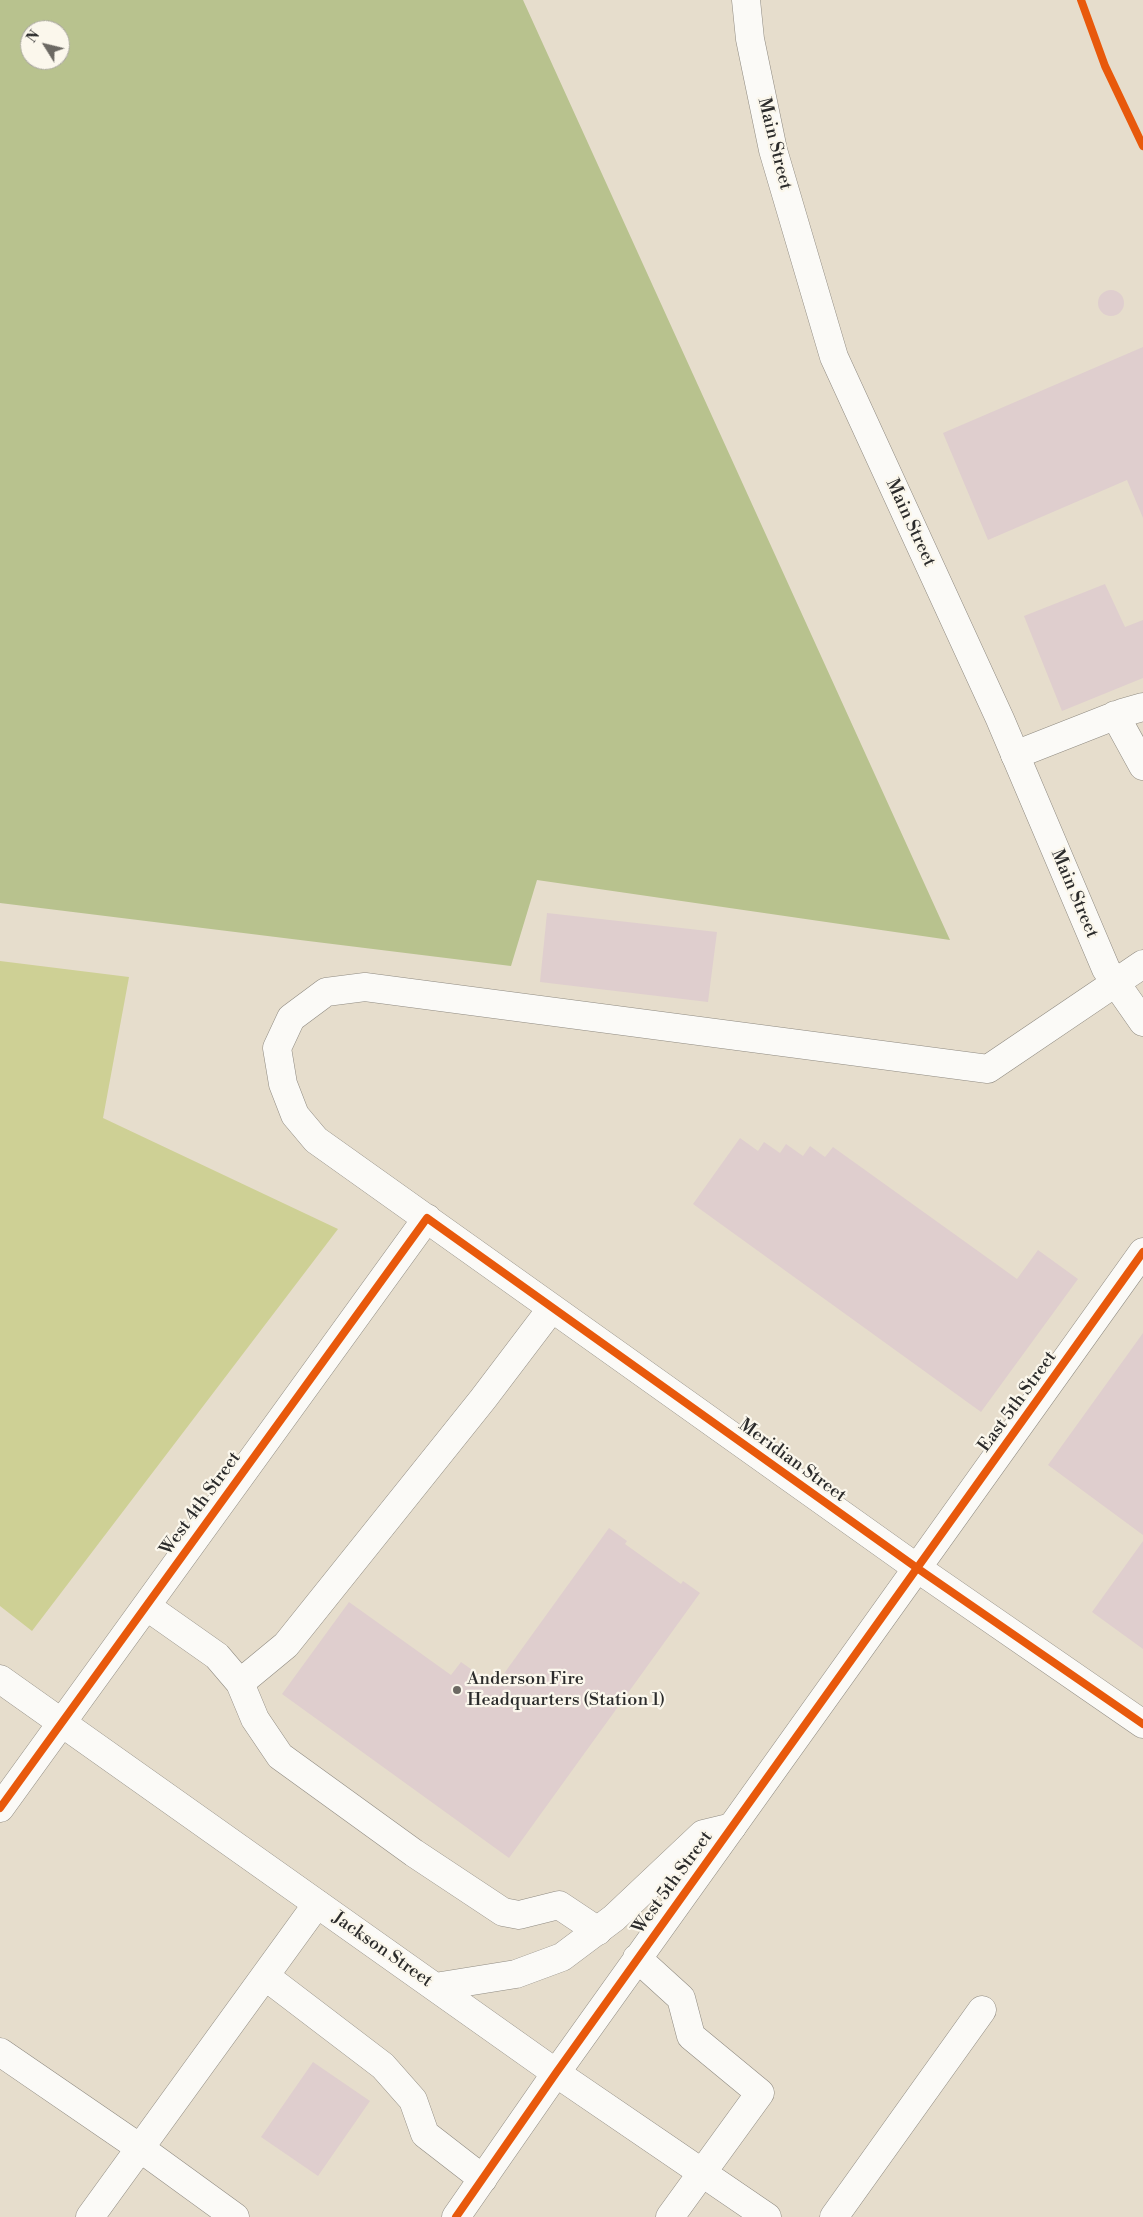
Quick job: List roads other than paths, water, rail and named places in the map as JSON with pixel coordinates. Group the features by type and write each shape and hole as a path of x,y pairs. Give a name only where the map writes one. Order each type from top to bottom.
{"street":[{"name":"Main Street","path":"746,0 750,39 773,150 834,357 1015,755 1106,969 1143,1022"},
{"path":"1015,755 1115,715 1143,707"},
{"path":"1115,715 1143,766"},
{"name":"Meridian Street","path":"1143,964 1115,981 988,1069 365,987 326,992 291,1018 278,1048 283,1084 295,1115 316,1140 917,1568 1143,1724"},
{"name":"West 4th Street","path":"0,1808 426,1218"},
{"name":"East 5th Street","path":"917,1568 1143,1252"},
{"path":"240,1683 286,1645 477,1406 552,1308"},
{"name":"West 5th Street","path":"456,2217 556,2072 917,1568"},
{"path":"146,1606 217,1656 240,1683 255,1718 280,1756 362,1815 503,1912 520,1915 559,1906 598,1931"},
{"name":"Jackson Street","path":"0,1679 556,2072 767,2217"},
{"path":"435,1987 516,1974 562,1956 614,1918 703,1834 732,1828"},
{"path":"90,2217 317,1904"},
{"path":"638,1958 680,1998 691,2036 760,2092 670,2217"},
{"path":"265,1976 383,2066 413,2100 425,2134 482,2179"},
{"path":"834,2217 982,2010"},
{"path":"0,2052 140,2148 235,2217"}],"place":[{"name":"Anderson Fire Headquarters (Station 1)","path":"457,1690"}]}
